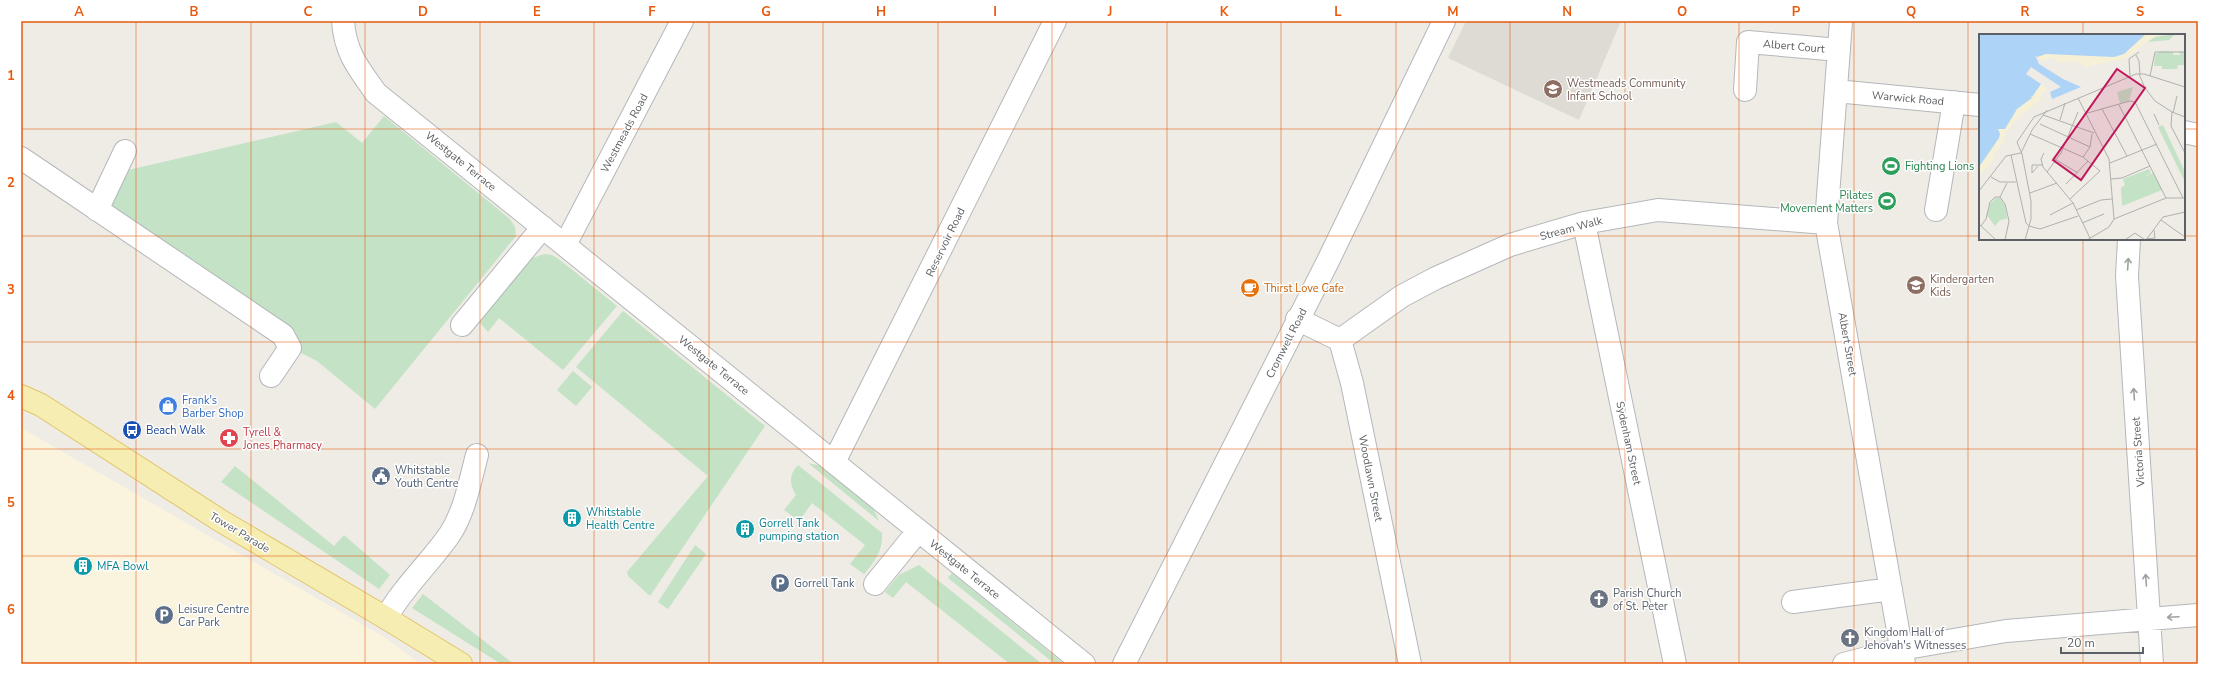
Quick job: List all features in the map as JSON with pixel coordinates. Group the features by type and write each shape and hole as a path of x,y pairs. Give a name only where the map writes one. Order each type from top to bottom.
{"main road":[{"name":"Tower Parade","path":"21,396 41,405 221,521 461,664"}],"street":[{"name":"Westgate Terrace","path":"343,21 344,36 351,57 376,93 1084,664"},
{"name":"Westmeads Road","path":"565,245 682,21"},
{"name":"Reservoir Road","path":"834,462 1055,21"},
{"name":"Cromwell Road","path":"1124,664 1329,259 1444,21"},
{"name":"Albert Street","path":"1841,21 1826,223 1903,657"},
{"name":"Albert Court","path":"1745,90 1748,42 1839,50"},
{"name":"Warwick Road","path":"1836,91 1979,105"},
{"path":"1936,210 1954,102"},
{"path":"2185,132 2198,135"},
{"path":"97,210 125,151"},
{"path":"21,158 283,335 290,348 271,376"},
{"name":"Stream Walk","path":"1340,340 1402,296 1436,278 1510,245 1584,223 1658,210 1826,223"},
{"name":"Sydenham Street","path":"1584,223 1675,664"},
{"path":"462,325 543,227"},
{"name":"Victoria Street","path":"2129,240 2127,276 2152,664"},
{"path":"1298,319 1340,340"},
{"name":"Woodlawn Street","path":"1340,340 1352,383 1410,664"},
{"path":"386,618 396,600 450,533 465,499 477,455"},
{"path":"875,584 918,531"},
{"path":"1793,602 1891,589"},
{"path":"1844,664 1903,657 2006,631 2148,618 2198,616"}],"shaded area":[{"name":"Westmeads Community Infant School","path":"1466,21 1621,21 1579,120 1448,58"},
{"path":"21,430 25,430 384,637 421,664 21,664"}],"green space":[{"path":"384,116 510,219 515,227 516,236 375,409 317,361 301,353 288,327 109,207 124,171 336,122 362,143"},
{"path":"544,254 552,255 560,260 617,306 563,370 499,318 488,332 480,323 481,318 530,259"},
{"path":"623,311 765,426 650,596 628,576 627,572 708,476 576,367"},
{"path":"573,371 592,387 576,406 557,390"},
{"path":"808,463 822,466 874,510 879,521"},
{"path":"798,465 882,533 878,555 864,574 850,564 865,545 812,503 799,521 784,510 796,495 792,487 791,479 795,468"},
{"path":"235,466 334,546 344,535 390,575 379,589 221,482"},
{"path":"695,545 706,554 668,609 658,602"},
{"path":"919,565 1041,663 1010,664 906,582 893,598 885,592 899,575"},
{"path":"952,573 1064,664 1055,664 948,578"},
{"path":"423,594 514,664 501,664 412,608"}],"place":[{"name":"Westmeads Community Infant School","path":"1553,89"},
{"name":"Fighting Lions","path":"1891,166"},
{"name":"Pilates Movement Matters","path":"1887,201"},
{"name":"Kindergarten Kids","path":"1916,285"},
{"name":"Thirst Love Cafe","path":"1250,288"},
{"name":"Frank's Barber Shop","path":"168,406"},
{"name":"Beach Walk","path":"132,430"},
{"name":"Tyrell & Jones Pharmacy","path":"229,438"},
{"name":"Whitstable Youth Centre","path":"381,476"},
{"name":"Whitstable Health Centre","path":"572,518"},
{"name":"Gorrell Tank pumping station","path":"745,529"},
{"name":"MFA Bowl","path":"83,566"},
{"name":"Gorrell Tank","path":"780,583"},
{"name":"Parish Church of St. Peter","path":"1599,599"},
{"name":"Leisure Centre Car Park","path":"164,615"},
{"name":"Kingdom Hall of Jehovah's Witnesses","path":"1850,638"}]}
